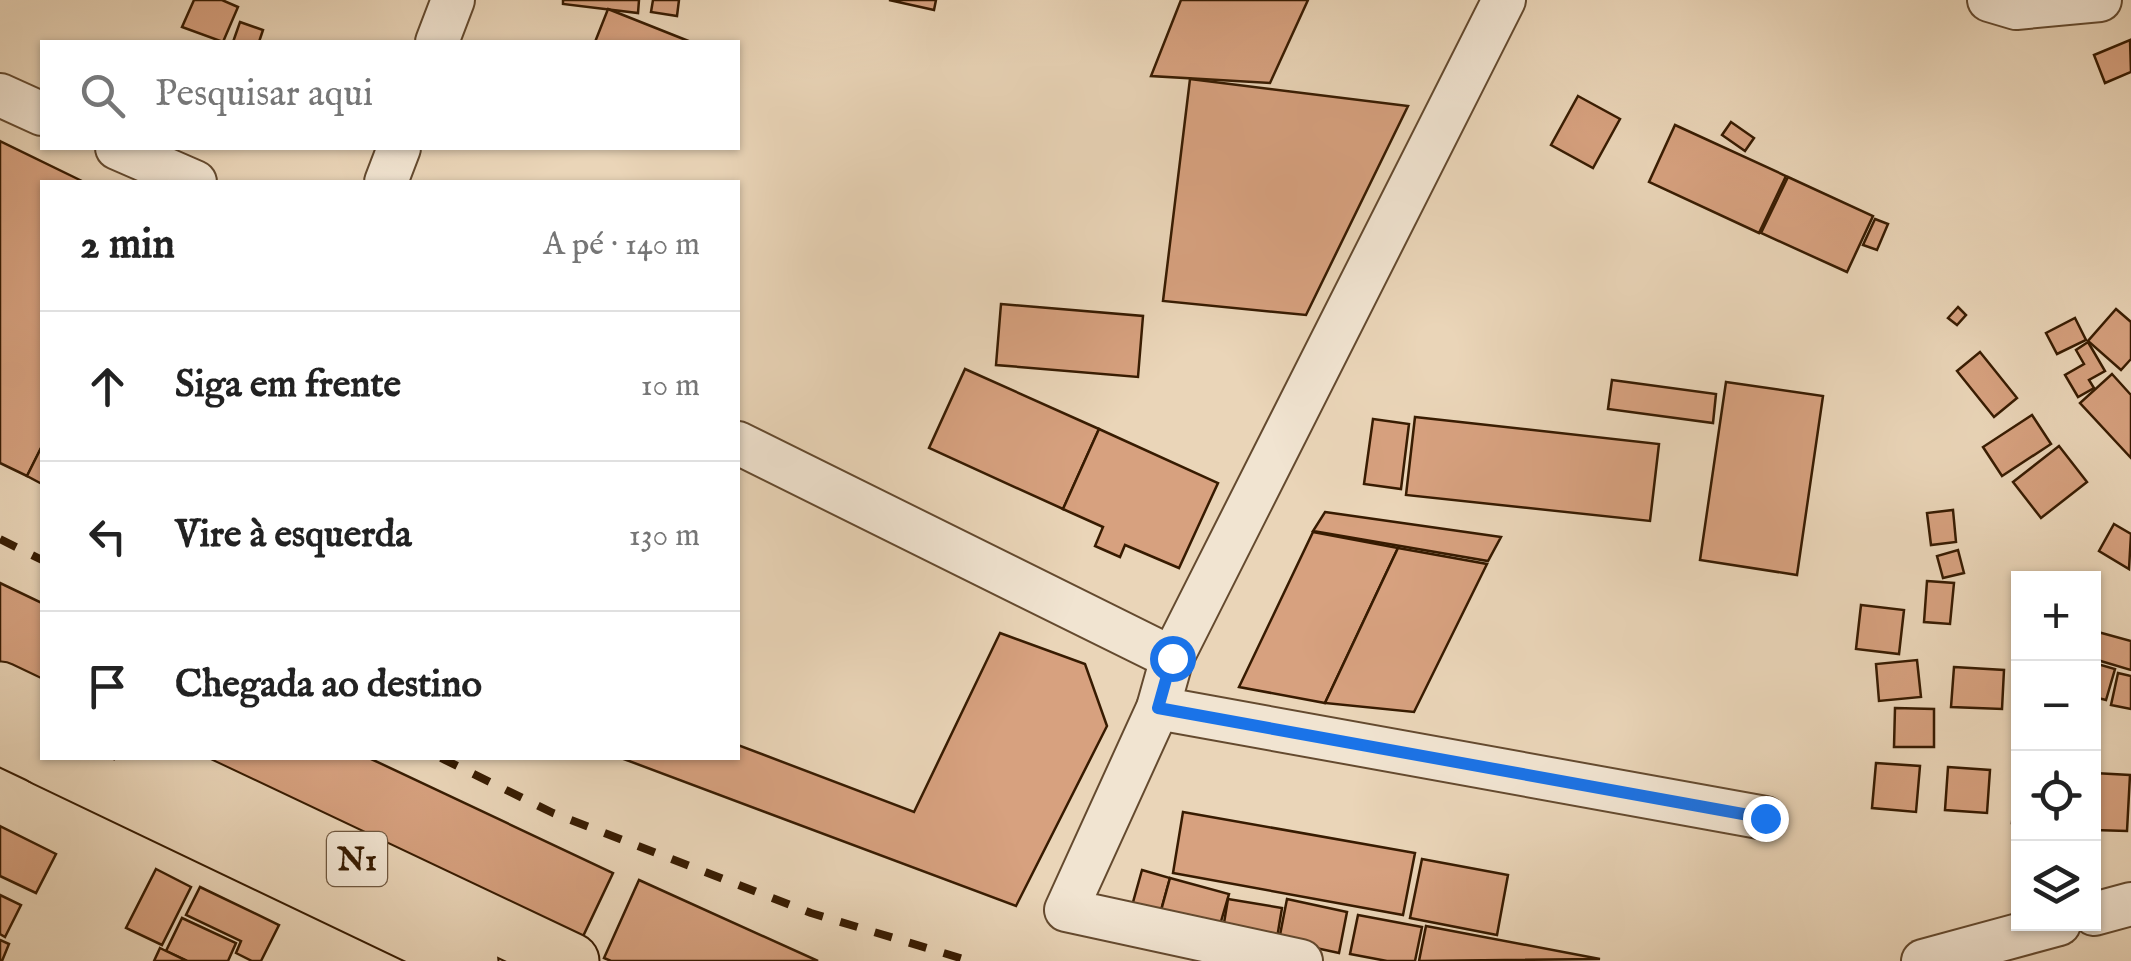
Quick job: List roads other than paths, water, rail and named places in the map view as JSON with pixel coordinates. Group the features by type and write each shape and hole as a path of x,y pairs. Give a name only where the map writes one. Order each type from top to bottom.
{"highway":[{"path":"0,690 40,709"},
{"name":"N1","path":"0,736 40,755"},
{"name":"N1","path":"50,760 470,961"},
{"name":"N1","path":"146,760 572,961"}],"street":[{"path":"438,40 453,0"},
{"path":"1301,961 1066,910 1158,708 1172,658 1504,0"},
{"path":"1988,0 2016,8 2100,0"},
{"path":"0,94 40,113"},
{"path":"122,150 190,180"},
{"path":"387,180 397,150"},
{"path":"740,445 1172,658"},
{"path":"1158,708 1765,818"},
{"path":"2101,912 2131,904"},
{"path":"1922,961 2033,931"}],"railway":[{"path":"0,539 40,559"},
{"path":"445,760 553,813 811,913 970,961"}]}
